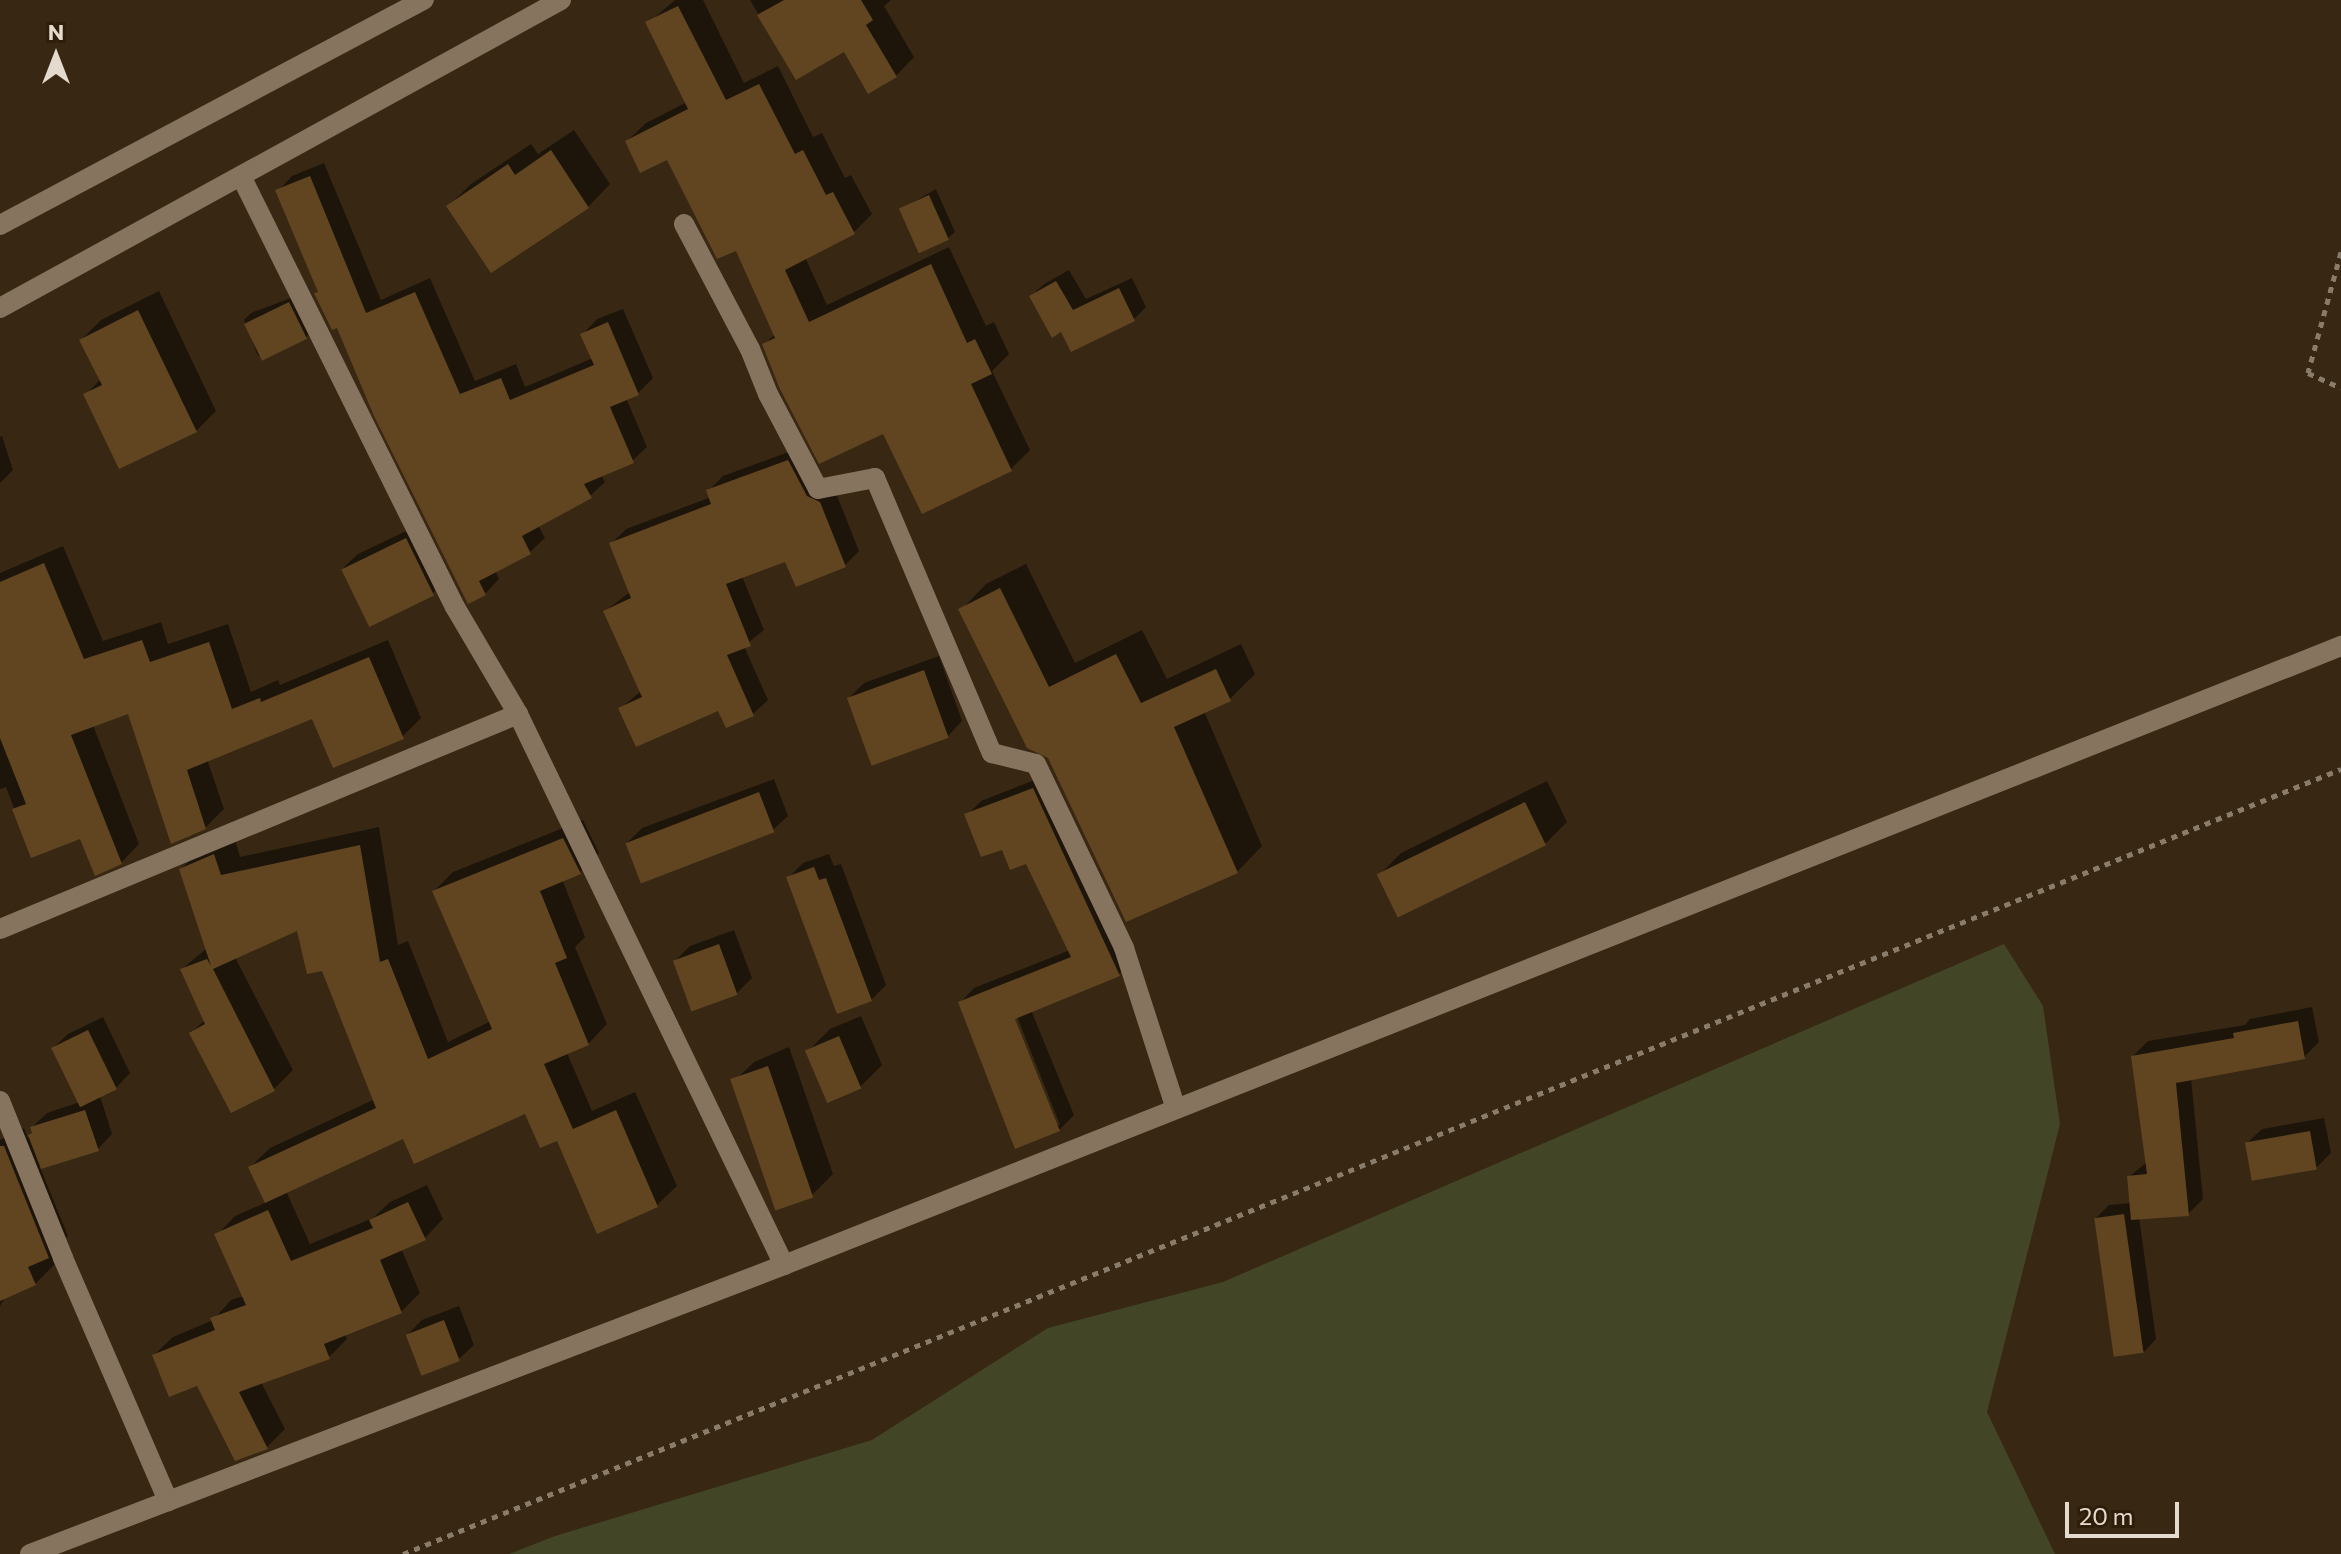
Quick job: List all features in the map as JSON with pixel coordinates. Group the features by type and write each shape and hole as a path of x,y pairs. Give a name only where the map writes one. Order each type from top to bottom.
{"street":[{"path":"0,225 424,0"},
{"path":"0,308 561,0"},
{"path":"241,176 449,595 518,714 784,1265"},
{"path":"684,224 818,489 875,478 992,753 1036,764 1124,948 1176,1109"},
{"path":"30,1554 784,1265 2341,646"},
{"path":"0,929 518,714"},
{"path":"0,1101 168,1501"}],"path":[{"path":"2341,252 2308,373 2341,388"},
{"path":"403,1554 2341,769"}],"green space":[{"path":"2004,944 2043,1006 2060,1124 1987,1412 2055,1554 509,1554 555,1536 872,1440 1048,1328 1223,1282"}],"building":[{"path":"784,0 861,0 873,20 866,25 897,77 868,94 844,52 796,80 757,15"},
{"path":"678,6 726,100 759,84 795,154 803,150 826,195 833,192 855,234 785,270 809,322 931,264 967,343 975,339 992,374 971,384 1012,471 922,514 883,434 819,464 780,389 762,344 775,338 736,251 717,259 667,160 640,173 625,141 688,109 645,22"},
{"path":"551,150 589,208 491,273 446,206 508,164 515,175"},
{"path":"310,176 366,313 415,292 460,394 501,378 510,400 594,365 580,334 608,322 639,395 610,407 634,463 584,484 592,498 522,536 531,554 479,581 486,595 468,604 374,416 337,328 332,330 314,293 318,292 275,190"},
{"path":"929,195 949,240 919,253 899,208"},
{"path":"1056,281 1073,310 1119,288 1135,321 1071,352 1061,332 1052,338 1029,296"},
{"path":"289,302 307,339 262,361 244,324"},
{"path":"138,310 197,432 119,469 83,394 102,385 79,340"},
{"path":"788,460 807,496 820,502 846,567 796,587 785,562 726,584 751,646 727,655 754,716 726,728 718,711 636,747 618,708 642,697 603,611 631,598 609,543 711,504 706,490"},
{"path":"406,538 434,596 369,627 341,570"},
{"path":"44,563 84,659 142,640 150,662 209,642 232,709 260,698 261,702 369,657 404,739 333,768 312,719 187,770 206,829 171,844 128,714 71,735 122,864 95,876 80,839 31,858 12,809 26,804 0,738 0,582"},
{"path":"1000,588 1049,687 1116,654 1141,703 1216,669 1231,701 1174,727 1238,873 1126,922 1048,758 1027,748 958,609"},
{"path":"924,670 949,738 872,766 847,698"},
{"path":"1033,788 1120,976 1015,1019 1060,1131 1015,1149 958,1002 1071,957 1026,864 1010,870 1002,850 981,857 964,814"},
{"path":"759,792 774,832 641,883 625,843"},
{"path":"1525,802 1546,845 1398,917 1377,874"},
{"path":"563,838 581,874 540,891 567,958 555,963 589,1045 544,1064 573,1129 616,1110 658,1207 597,1234 557,1141 540,1148 525,1114 414,1164 403,1139 265,1203 248,1167 376,1108 322,971 307,974 297,931 213,969 275,1091 231,1113 189,1033 205,1024 180,969 207,959 211,966 179,869 214,854 221,875 360,845 380,962 388,959 428,1059 492,1029 432,891"},
{"path":"814,867 819,880 826,878 872,1001 837,1014 786,877"},
{"path":"719,944 737,995 691,1012 673,961"},
{"path":"2298,1021 2305,1059 2176,1083 2189,1216 2131,1220 2127,1176 2147,1174 2131,1056 2234,1038 2233,1033"},
{"path":"88,1030 117,1089 80,1107 51,1048"},
{"path":"839,1036 861,1088 827,1103 805,1050"},
{"path":"768,1066 813,1197 775,1210 730,1079"},
{"path":"85,1110 99,1151 41,1169 28,1135 32,1133 30,1127"},
{"path":"2310,1131 2317,1169 2252,1181 2245,1142"},
{"path":"0,1146 4,1146 49,1258 28,1267 36,1285 0,1301"},
{"path":"408,1202 426,1240 380,1260 402,1313 324,1344 330,1359 239,1392 268,1449 235,1461 197,1386 169,1397 152,1355 215,1330 210,1318 246,1305 214,1234 268,1210 291,1261 373,1228 369,1220"},
{"path":"2124,1214 2143,1353 2114,1357 2094,1218"},
{"path":"444,1320 460,1361 421,1376 406,1335"}]}
